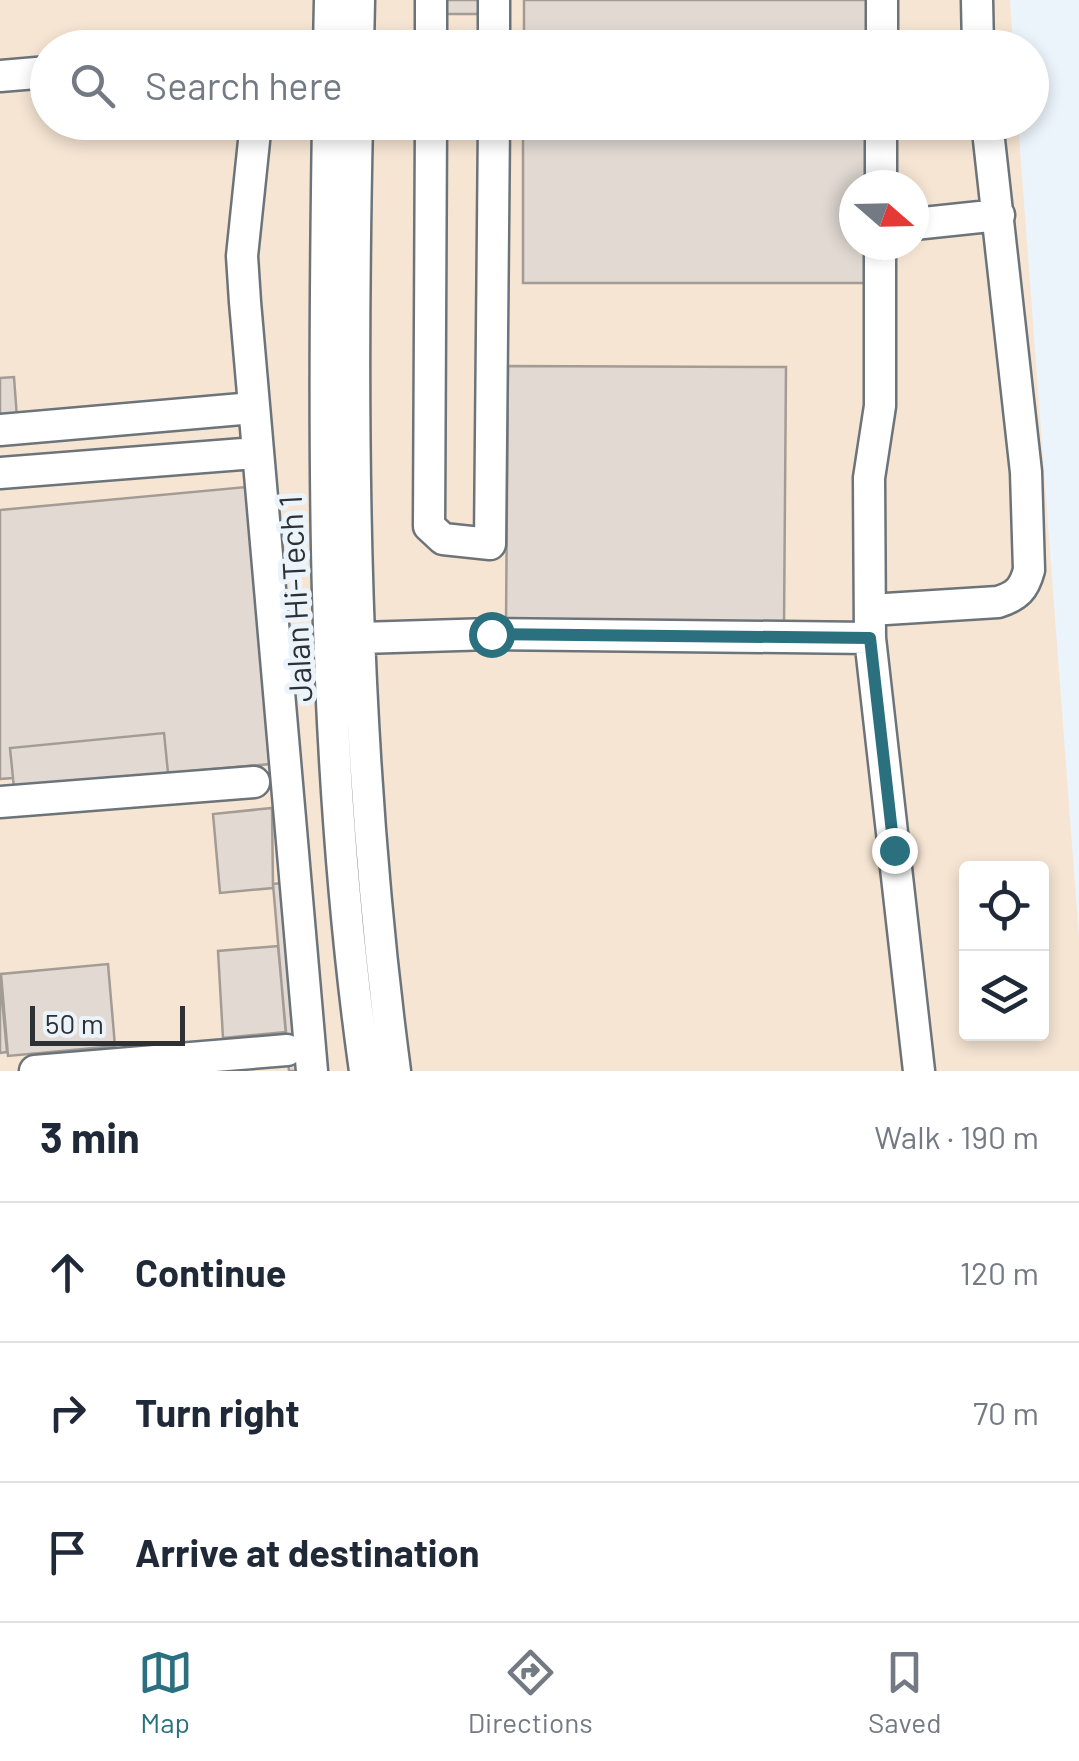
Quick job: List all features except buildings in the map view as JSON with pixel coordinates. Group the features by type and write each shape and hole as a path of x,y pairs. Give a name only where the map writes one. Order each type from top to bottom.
{"street":[{"path":"329,30 330,0"},
{"path":"358,30 359,0"},
{"path":"431,0 431,30"},
{"path":"494,0 494,30"},
{"path":"882,0 882,30"},
{"path":"977,0 978,30"},
{"path":"0,76 30,74"},
{"path":"35,1071 301,1054 268,781 256,454 242,256 254,140"},
{"name":"Jalan Hi-Tech 1","path":"328,140 323,450 328,628 353,986 365,1071"},
{"name":"Jalan Hi-Tech 1","path":"357,140 352,357 361,638 371,822 395,1071"},
{"path":"431,140 429,526 444,540 490,544 494,140"},
{"path":"881,140 881,170"},
{"path":"361,638 870,624 1014,597 1024,586 1028,570 1026,472 989,140"},
{"path":"929,222 999,214"},
{"path":"880,260 880,406 868,478 870,624 919,1071"},
{"path":"0,430 253,408"},
{"path":"0,473 256,454"},
{"path":"0,802 268,781"}],"shaded area":[{"path":"0,0 1010,0 1012,30 30,30 30,140 1019,140 1079,939 1079,1071 0,1071"}],"route":[{"path":"491,634 870,638 894,850"}]}
